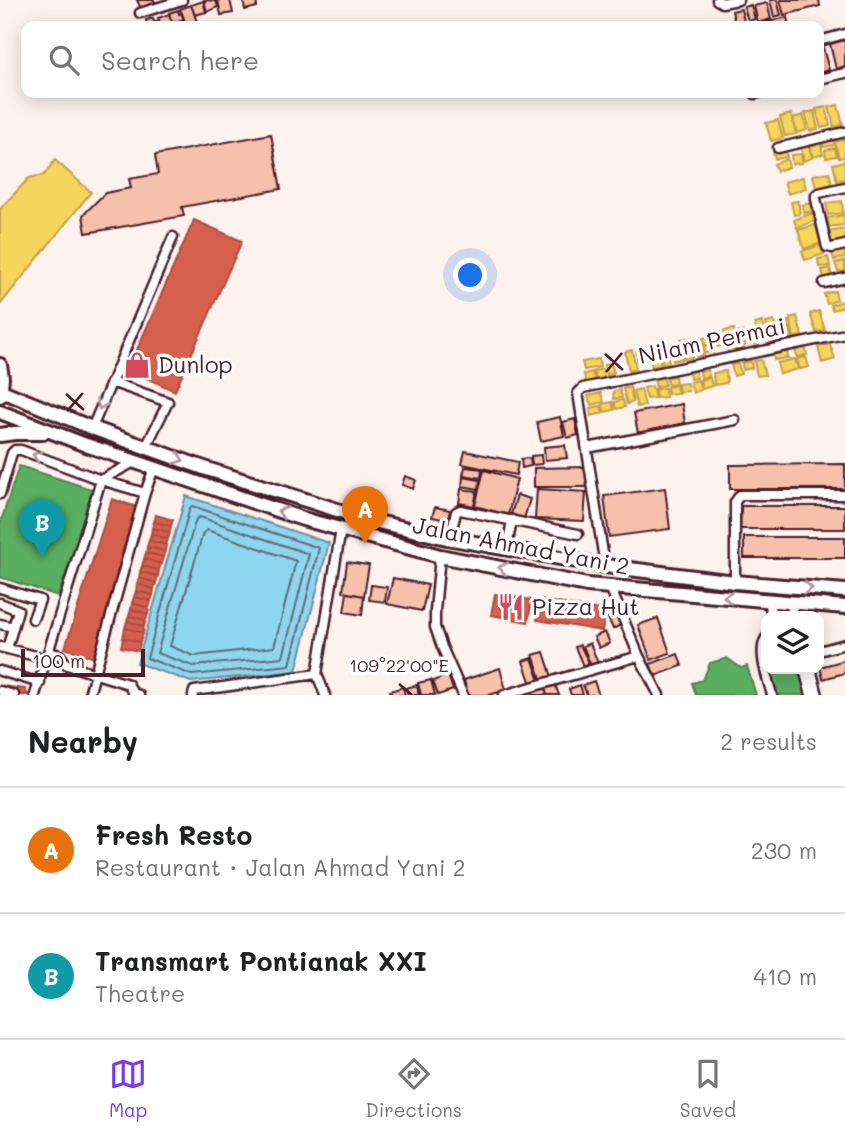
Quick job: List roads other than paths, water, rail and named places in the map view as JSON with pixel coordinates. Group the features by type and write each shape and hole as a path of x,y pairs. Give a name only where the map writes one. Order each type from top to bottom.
{"highway":[{"name":"Jalan Ahmad Yani 2","path":"0,365 1,393 207,469 369,520 450,538 605,566 735,582 845,591"},
{"name":"Jalan Ahmad Yani 2","path":"0,412 135,462 303,519 440,556 587,585 770,601 792,610 845,607"},
{"path":"0,435 54,433"}],"street":[{"path":"140,13 182,0"},
{"path":"717,0 722,4 738,0"},
{"path":"824,40 845,34"},
{"path":"824,78 845,74"},
{"path":"778,148 845,132"},
{"path":"845,187 816,195 826,244 829,248 845,245"},
{"path":"92,428 173,237"},
{"path":"824,283 845,278"},
{"name":"Nilam Permai","path":"587,447 578,393 583,388 845,334"},
{"path":"111,382 168,402 146,447"},
{"path":"605,566 587,447 735,420"},
{"path":"0,494 8,462 15,450 145,493"},
{"path":"35,695 101,480 135,462"},
{"path":"89,695 154,468"},
{"path":"735,582 735,502 740,495 845,495"},
{"path":"450,538 458,510 578,534"},
{"path":"507,548 512,520"},
{"path":"325,695 317,674 341,530"},
{"path":"440,556 435,628 462,695"},
{"path":"610,587 659,695"},
{"path":"0,588 40,600 33,619"},
{"path":"770,601 771,611"},
{"path":"0,604 18,610 4,648 48,656 60,655 67,665 128,684 133,693 139,695"},
{"path":"0,624 13,627"},
{"path":"824,649 845,644"},
{"path":"503,695 639,656"},
{"path":"0,671 40,683"},
{"path":"193,695 194,691 317,674"},
{"path":"767,674 772,695"},
{"path":"805,674 811,695"},
{"path":"812,674 818,695"},
{"path":"0,691 15,695"}],"water":[{"path":"186,496 329,543 296,671 191,682 137,663"}],"place":[{"name":"Dunlop","path":"137,365"},
{"name":"Fresh Resto","path":"365,544"},
{"name":"Transmart Pontianak XXI","path":"42,557"},
{"name":"Pizza Hut","path":"511,607"}]}
